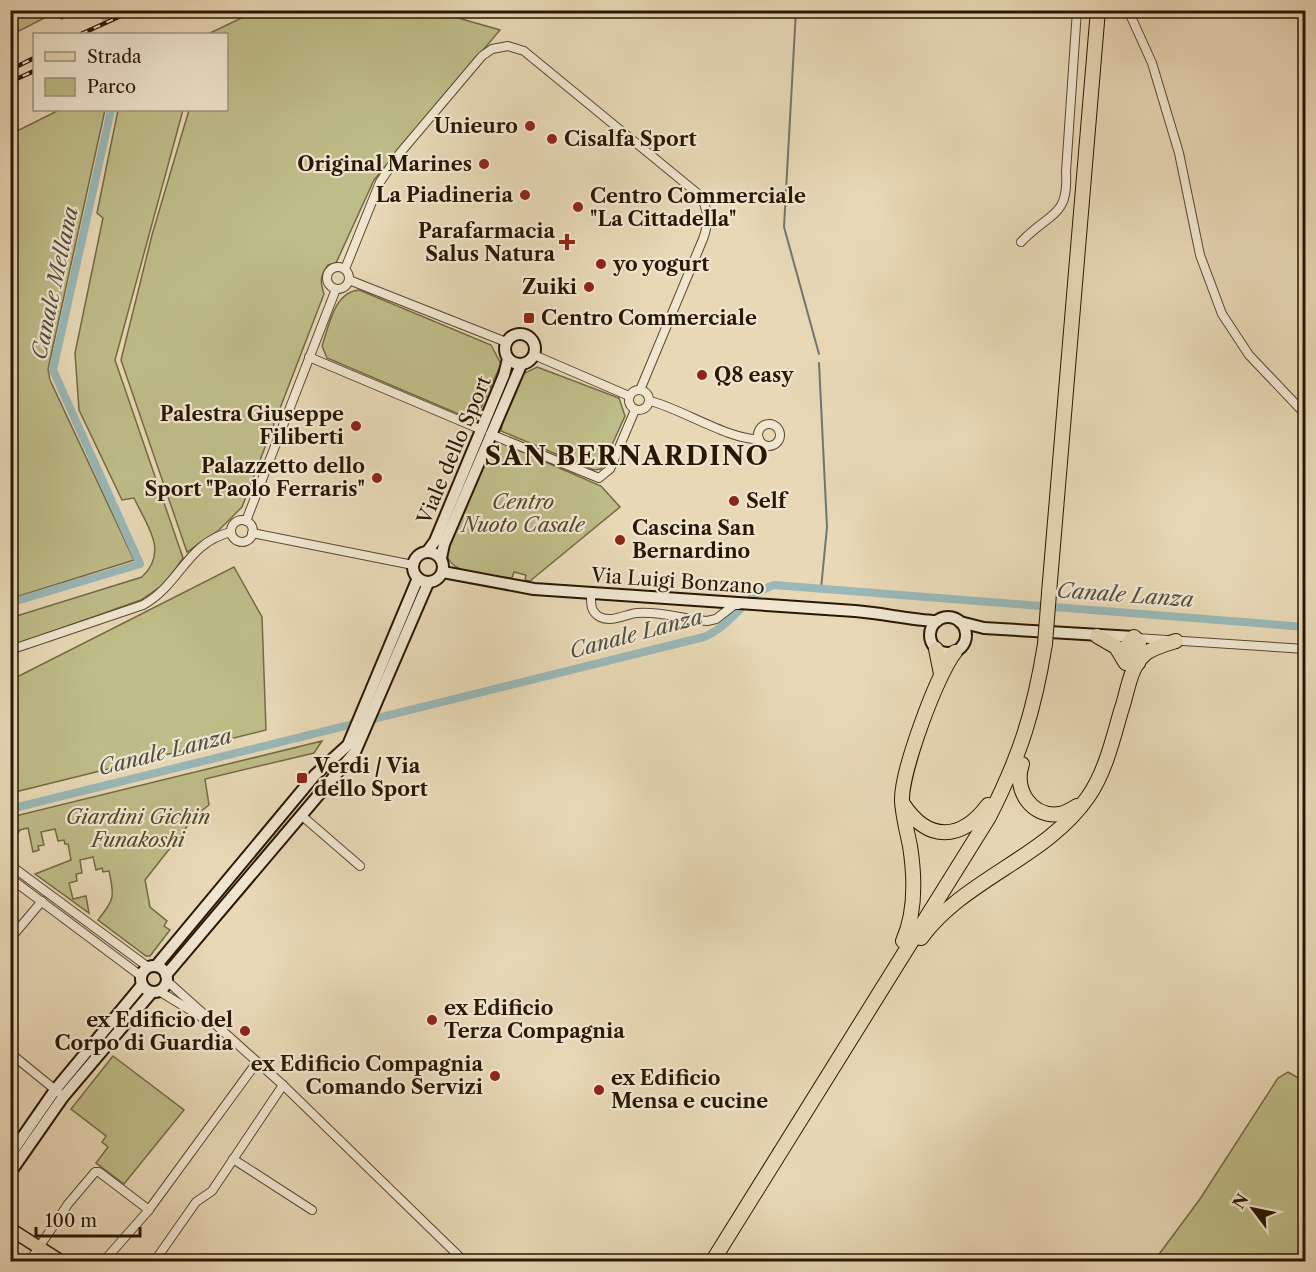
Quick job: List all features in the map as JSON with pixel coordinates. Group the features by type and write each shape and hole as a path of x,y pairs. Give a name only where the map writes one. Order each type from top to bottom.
{"highway":[{"path":"711,1262 989,817 1021,747 1037,694 1045,644 1098,10"},
{"path":"1097,636 1116,647 1132,663"},
{"path":"858,1024 878,1005 913,950 943,912 976,886 1053,833 1090,795 1109,748 1130,678 1132,663 1125,652 1128,642 1134,637"},
{"path":"1132,663 1145,654 1176,641"},
{"path":"858,1024 869,998 902,945 909,928 913,888 902,802 902,784 940,678 960,647"},
{"path":"936,650 941,668 940,678"},
{"path":"1037,694 1040,704 1035,727 1017,782 1024,796 1035,808 1047,813 1061,814 1076,807 1090,795"},
{"path":"902,802 912,817 934,832 948,833 965,827 979,817 993,799 1031,703 1037,694"}],"main road":[{"path":"10,1229 37,1247"},
{"path":"10,1236 37,1247 62,1262"}],"street":[{"path":"1021,242 1034,227 1061,208 1068,194 1066,172 1077,10"},
{"path":"1128,10 1152,63 1179,153 1200,255 1222,314 1249,355 1305,415"},
{"path":"506,342 349,280 345,269 380,182 400,153 482,56 500,47 515,46 562,80 702,198 708,220 706,230 640,390 629,396"},
{"path":"345,269 334,268 329,272 328,282 336,289 343,289 349,280"},
{"path":"246,520 336,289"},
{"path":"515,335 526,335 534,344 534,355 529,362 520,365 508,359 504,351 506,342 515,335"},
{"path":"534,355 629,396"},
{"path":"309,357 599,478 610,469 635,410"},
{"name":"Viale dello Sport","path":"441,558 486,432 508,359"},
{"name":"Viale dello Sport","path":"427,552 435,541 520,365"},
{"path":"640,390 646,392 650,401 676,409 738,435 759,439"},
{"path":"629,396 630,406 635,410 645,409 650,401"},
{"path":"10,650 143,604 158,596 171,584 195,550 231,532 234,523 246,520"},
{"path":"231,532 235,539 242,542 249,539 252,533 251,525 246,520"},
{"path":"252,533 413,565 423,581"},
{"path":"413,565 418,556 427,552 441,558 443,572 437,580 423,581"},
{"name":"Via Luigi Bonzano","path":"443,572 534,589 855,611 912,621 937,621"},
{"path":"10,1173 59,1093 156,992 262,860 350,759 358,732 423,581"},
{"path":"591,593 590,606 594,612 610,620 646,613 707,621 716,619 734,605 769,607 776,613"},
{"path":"984,628 960,647 946,653 936,650 930,634 937,621 948,618 984,628 1305,649"},
{"name":"Via Luigi Bonzano","path":"912,621 930,634"},
{"path":"960,622 965,631 960,647"},
{"path":"10,1155 152,967 310,781 343,751 358,732"},
{"path":"310,781 321,791"},
{"path":"301,815 360,866"},
{"path":"250,851 262,860"},
{"path":"10,865 167,978 212,1023 283,1085 465,1262"},
{"path":"10,878 156,992 212,1023"},
{"path":"10,939 42,902"},
{"path":"10,1053 59,1093"},
{"path":"103,1262 149,1210 257,1062"},
{"path":"154,1262 196,1202 212,1191 283,1085"},
{"path":"233,1159 312,1210"},
{"path":"29,1262 68,1204 95,1172 99,1172 149,1210"}],"green space":[{"path":"11,10 70,11 62,19 52,14 11,35"},
{"path":"258,10 434,11 500,30 374,180 336,263 328,265 323,272 321,282 324,294 242,507 219,530 187,552 121,360 152,235 189,111 228,111 228,33 210,33"},
{"path":"57,111 105,111 48,369 50,380 134,560 16,597 10,593 11,134"},
{"path":"118,111 183,111 115,360 183,558 167,582 141,600 11,646 10,618 142,577 154,558 153,538 145,518 134,498 122,500 79,410 75,353 103,218 97,213"},
{"path":"359,290 491,345 501,364 475,421 327,358 322,346 334,311 344,297"},
{"path":"537,367 619,398 625,416 601,469 594,470 501,431 503,417 523,374"},
{"name":"Centro Nuoto Casale","path":"495,440 601,486 620,507 530,581 525,580 526,575 514,572 512,578 463,570 449,560 446,552 487,451 490,452"},
{"path":"234,567 262,617 266,730 11,793 11,680"},
{"name":"Giardini Gichin Funakoshi","path":"322,741 314,753 205,779 209,805 196,815 145,880 150,907 167,921 164,926 170,930 150,956 146,956 98,920 112,898 112,887 109,871 103,872 102,868 96,870 93,857 80,860 82,873 76,874 77,881 69,883 73,899 86,896 89,913 35,874 71,860 68,844 65,844 64,840 58,841 55,829 41,832 44,845 38,846 39,850 33,852 28,828 20,830 11,844 11,817"},
{"path":"113,1056 184,1110 124,1184 96,1163 108,1147 102,1142 106,1136 71,1109"},
{"path":"1288,1072 1305,1082 1305,1261 1154,1261 1200,1199 1278,1078"}],"waterway":[{"name":"Canale Mellana","path":"105,10 106,19"},
{"path":"796,10 784,227 819,354"},
{"name":"Canale Mellana","path":"10,603 140,564 53,370 111,111"},
{"path":"819,363 827,527 821,589"},
{"name":"Canale Lanza","path":"10,809 704,637 724,625 755,595 774,585 1306,627"}],"railway":[{"path":"83,33 134,10"},
{"path":"10,70 33,58"},
{"path":"10,82 33,71"}],"place":[{"name":"Unieuro","path":"530,126"},
{"name":"Cisalfa Sport","path":"552,139"},
{"name":"Original Marines","path":"484,164"},
{"name":"La Piadineria","path":"525,195"},
{"name":"Centro Commerciale \"La Cittadella\"","path":"578,207"},
{"name":"Parafarmacia Salus Natura","path":"567,242"},
{"name":"yo yogurt","path":"601,264"},
{"name":"Zuiki","path":"589,287"},
{"name":"Centro Commerciale","path":"529,318"},
{"name":"Q8 easy","path":"702,375"},
{"name":"Palestra Giuseppe Filiberti","path":"356,426"},
{"name":"Palazzetto dello Sport \"Paolo Ferraris\"","path":"377,478"},
{"name":"Self","path":"734,501"},
{"name":"Cascina San Bernardino","path":"620,540"},
{"name":"Verdi / Via dello Sport","path":"302,778"},
{"name":"ex Edificio Terza Compagnia","path":"432,1020"},
{"name":"ex Edificio del Corpo di Guardia","path":"245,1031"},
{"name":"ex Edificio Compagnia Comando Servizi","path":"495,1076"},
{"name":"ex Edificio Mensa e cucine","path":"599,1090"}],"district":[{"name":"SAN BERNARDINO","path":"627,456"}]}
